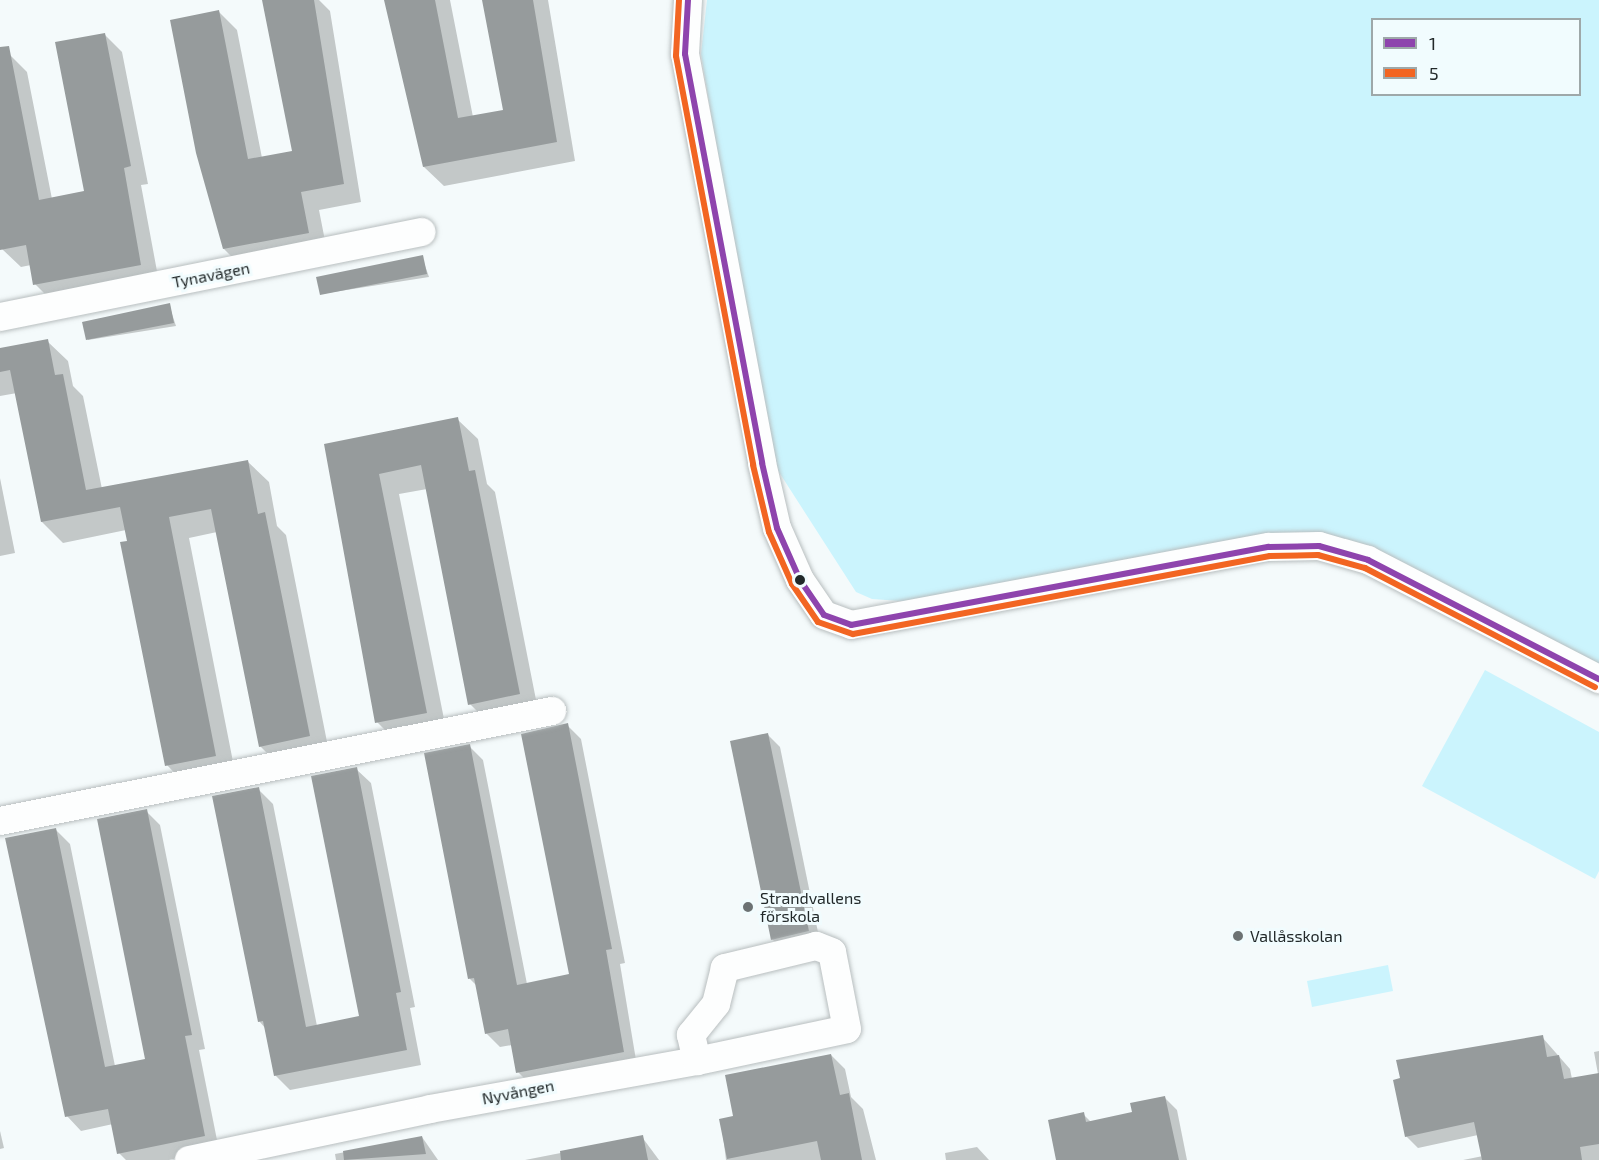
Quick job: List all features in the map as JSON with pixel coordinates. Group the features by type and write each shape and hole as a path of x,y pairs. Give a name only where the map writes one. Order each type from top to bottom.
{"street":[{"path":"688,0 685,54 762,464 803,569 827,598 886,619 1269,547 1319,546 1368,560 1599,679"},
{"name":"Tynavägen","path":"0,317 422,232"},
{"path":"0,821 552,711"},
{"name":"Nyvången","path":"189,1160 697,1061 847,1029 828,948 734,963 720,975 716,1004 691,1035 697,1061"}],"shaded area":[{"path":"707,0 1599,0 1599,668 1366,546 915,602 872,599 856,592 777,469 746,323 701,54"},
{"path":"1485,670 1599,732 1599,871 1595,879 1422,786"},
{"path":"1388,965 1393,991 1312,1007 1307,981"}],"building":[{"path":"262,0 314,0 344,184 301,192 309,233 223,249 196,153 170,20 219,10 248,159 292,151"},
{"path":"384,0 435,0 458,118 503,110 482,0 533,0 557,142 423,167"},
{"path":"105,33 131,166 124,168 141,265 33,285 26,245 0,250 0,47 9,46 39,200 84,191 55,42"},
{"path":"423,255 427,274 320,295 316,277"},
{"path":"170,303 174,323 86,340 82,322"},
{"path":"48,339 55,375 63,374 86,490 248,460 258,514 265,512 310,736 259,747 211,509 169,517 216,756 165,766 120,542 127,541 120,507 41,522 10,370 0,372 0,348"},
{"path":"458,417 469,471 475,470 520,694 468,705 421,465 379,474 427,713 375,723 324,444"},
{"path":"568,723 612,949 606,950 624,1052 516,1073 508,1029 485,1034 474,978 468,979 424,753 470,744 517,985 569,974 521,734"},
{"path":"768,733 809,931 771,940 730,741"},
{"path":"357,767 401,992 396,993 407,1050 274,1076 263,1021 258,1022 212,796 259,787 306,1027 359,1016 311,776"},
{"path":"147,809 192,1035 185,1036 205,1136 117,1154 108,1109 65,1117 5,838 56,828 105,1067 145,1059 97,819"},
{"path":"1543,1035 1547,1057 1559,1055 1564,1079 1599,1073 1599,1144 1580,1147 1582,1160 1482,1160 1474,1122 1405,1137 1393,1080 1400,1078 1396,1060"},
{"path":"831,1054 840,1095 849,1093 862,1160 821,1160 817,1141 727,1159 719,1119 733,1116 725,1075"},
{"path":"1165,1096 1179,1160 1056,1160 1048,1120 1084,1112 1086,1122 1132,1112 1130,1103"},
{"path":"643,1135 648,1160 561,1160 560,1151"},
{"path":"422,1136 426,1154 344,1160 343,1151"}],"transit line":[{"name":"5","path":"679,0 676,56 753,465 769,532 792,584 818,622 853,634 1270,556 1318,555 1365,568 1595,687"},
{"name":"1","path":"688,0 685,54 762,463 777,528 800,580 824,615 851,625 1269,547 1319,546 1368,560 1599,679"}],"place":[{"name":"Strandvallens förskola","path":"748,907"},
{"name":"Vallåsskolan","path":"1238,936"}]}
